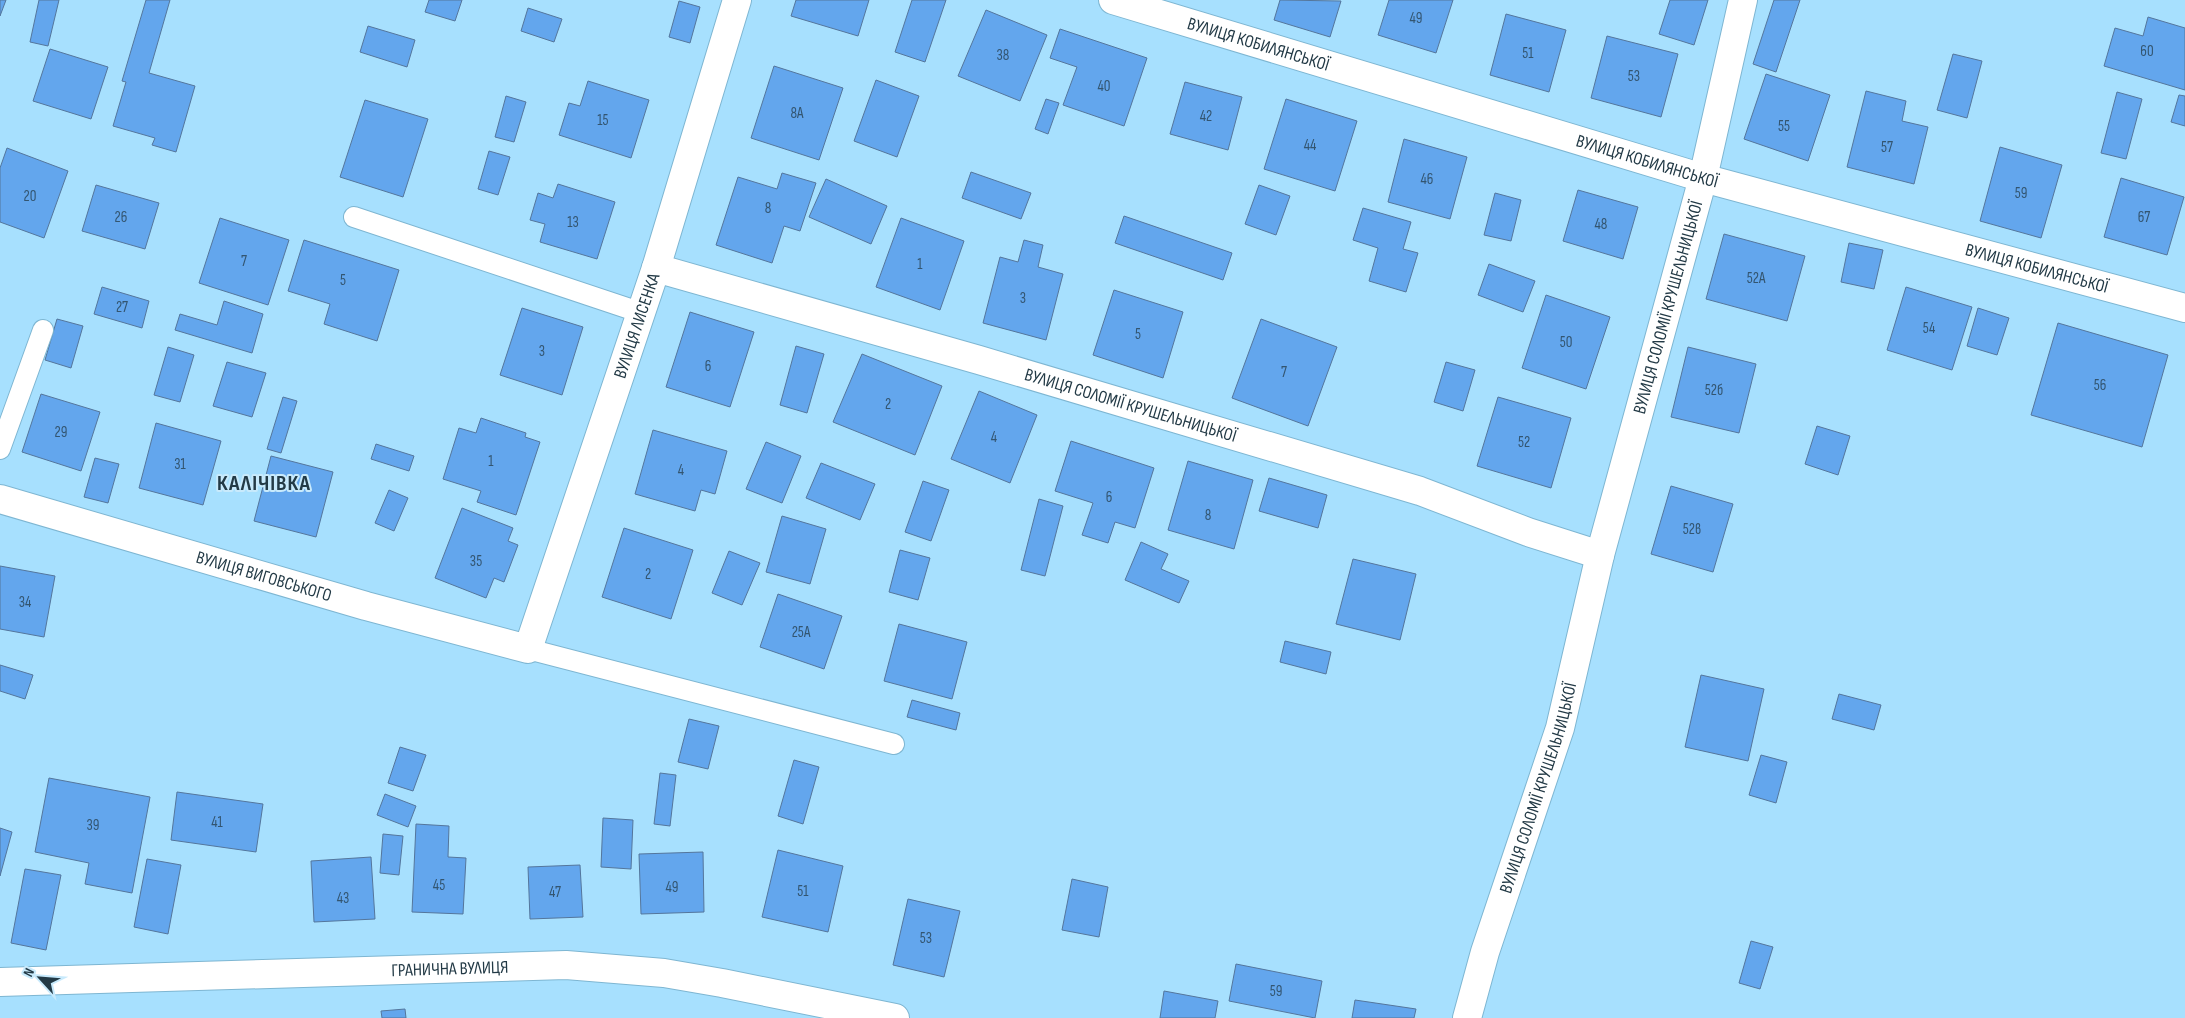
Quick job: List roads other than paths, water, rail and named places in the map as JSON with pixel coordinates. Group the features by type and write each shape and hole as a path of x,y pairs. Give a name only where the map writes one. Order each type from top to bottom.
{"street":[{"name":"ВУЛИЦЯ ЛИСЕНКА","path":"528,649 639,312 656,268 738,0"},
{"name":"ВУЛИЦЯ КОБИЛЯНСЬКОЇ","path":"1113,0 1703,178 2185,308"},
{"name":"ВУЛИЦЯ СОЛОМІЇ КРУШЕЛЬНИЦЬКОЇ","path":"1467,1018 1488,942 1560,728 1600,555 1703,178 1743,0"},
{"name":"ВУЛИЦЯ СОЛОМІЇ КРУШЕЛЬНИЦЬКОЇ","path":"656,268 979,360 1420,491 1528,532 1600,555"},
{"name":"ВУЛИЦЯ ВИГОВСЬКОГО","path":"0,499 366,606 528,649"},
{"name":"ГРАНИЧНА ВУЛИЦЯ","path":"0,982 566,965 616,968 683,976 895,1018"}],"lane":[{"path":"354,217 639,312"},
{"path":"0,449 43,330"},
{"path":"528,649 894,744"}],"district":[{"name":"КАЛІЧІВКА","path":"264,482"}]}
